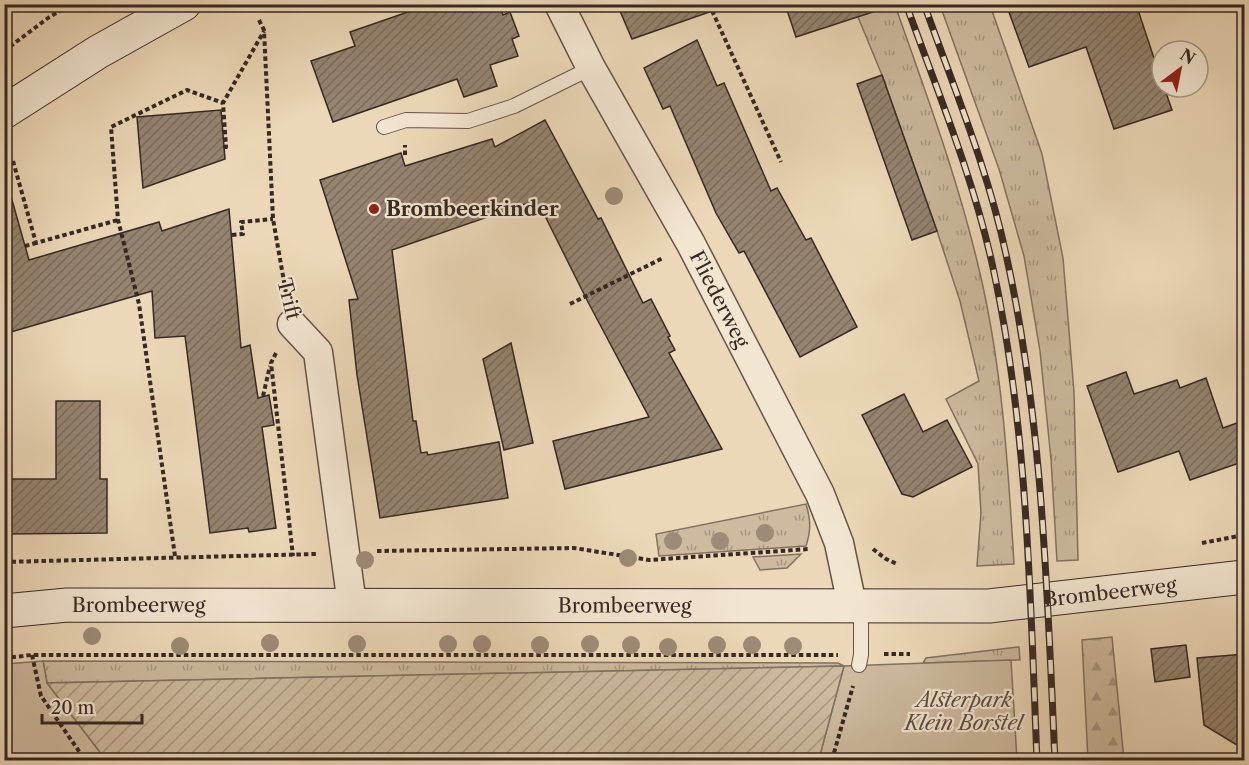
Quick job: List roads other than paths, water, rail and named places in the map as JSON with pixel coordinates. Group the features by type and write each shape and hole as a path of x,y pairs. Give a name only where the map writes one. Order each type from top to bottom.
{"main road":[{"path":"4,112 98,52 184,4"},
{"name":"Brombeerweg","path":"4,610 68,605 989,606 1245,577"}],"street":[{"name":"Fliederweg","path":"559,4 591,68 691,244 820,494 839,543 857,605"},
{"name":"Trift","path":"292,324 318,352 352,605"}],"lane":[{"path":"384,127 406,120 468,121 514,106 591,68"},
{"path":"857,605 860,660"}],"railway":[{"path":"906,4 974,197 992,263 1004,324 1020,448 1025,511 1037,760"},
{"path":"924,4 991,194 1019,321 1029,383 1042,508 1055,760"}],"place":[{"name":"Brombeerkinder","path":"374,209"}],"park label":[{"name":"Alsterpark Klein Borstel","path":"964,712"}]}
